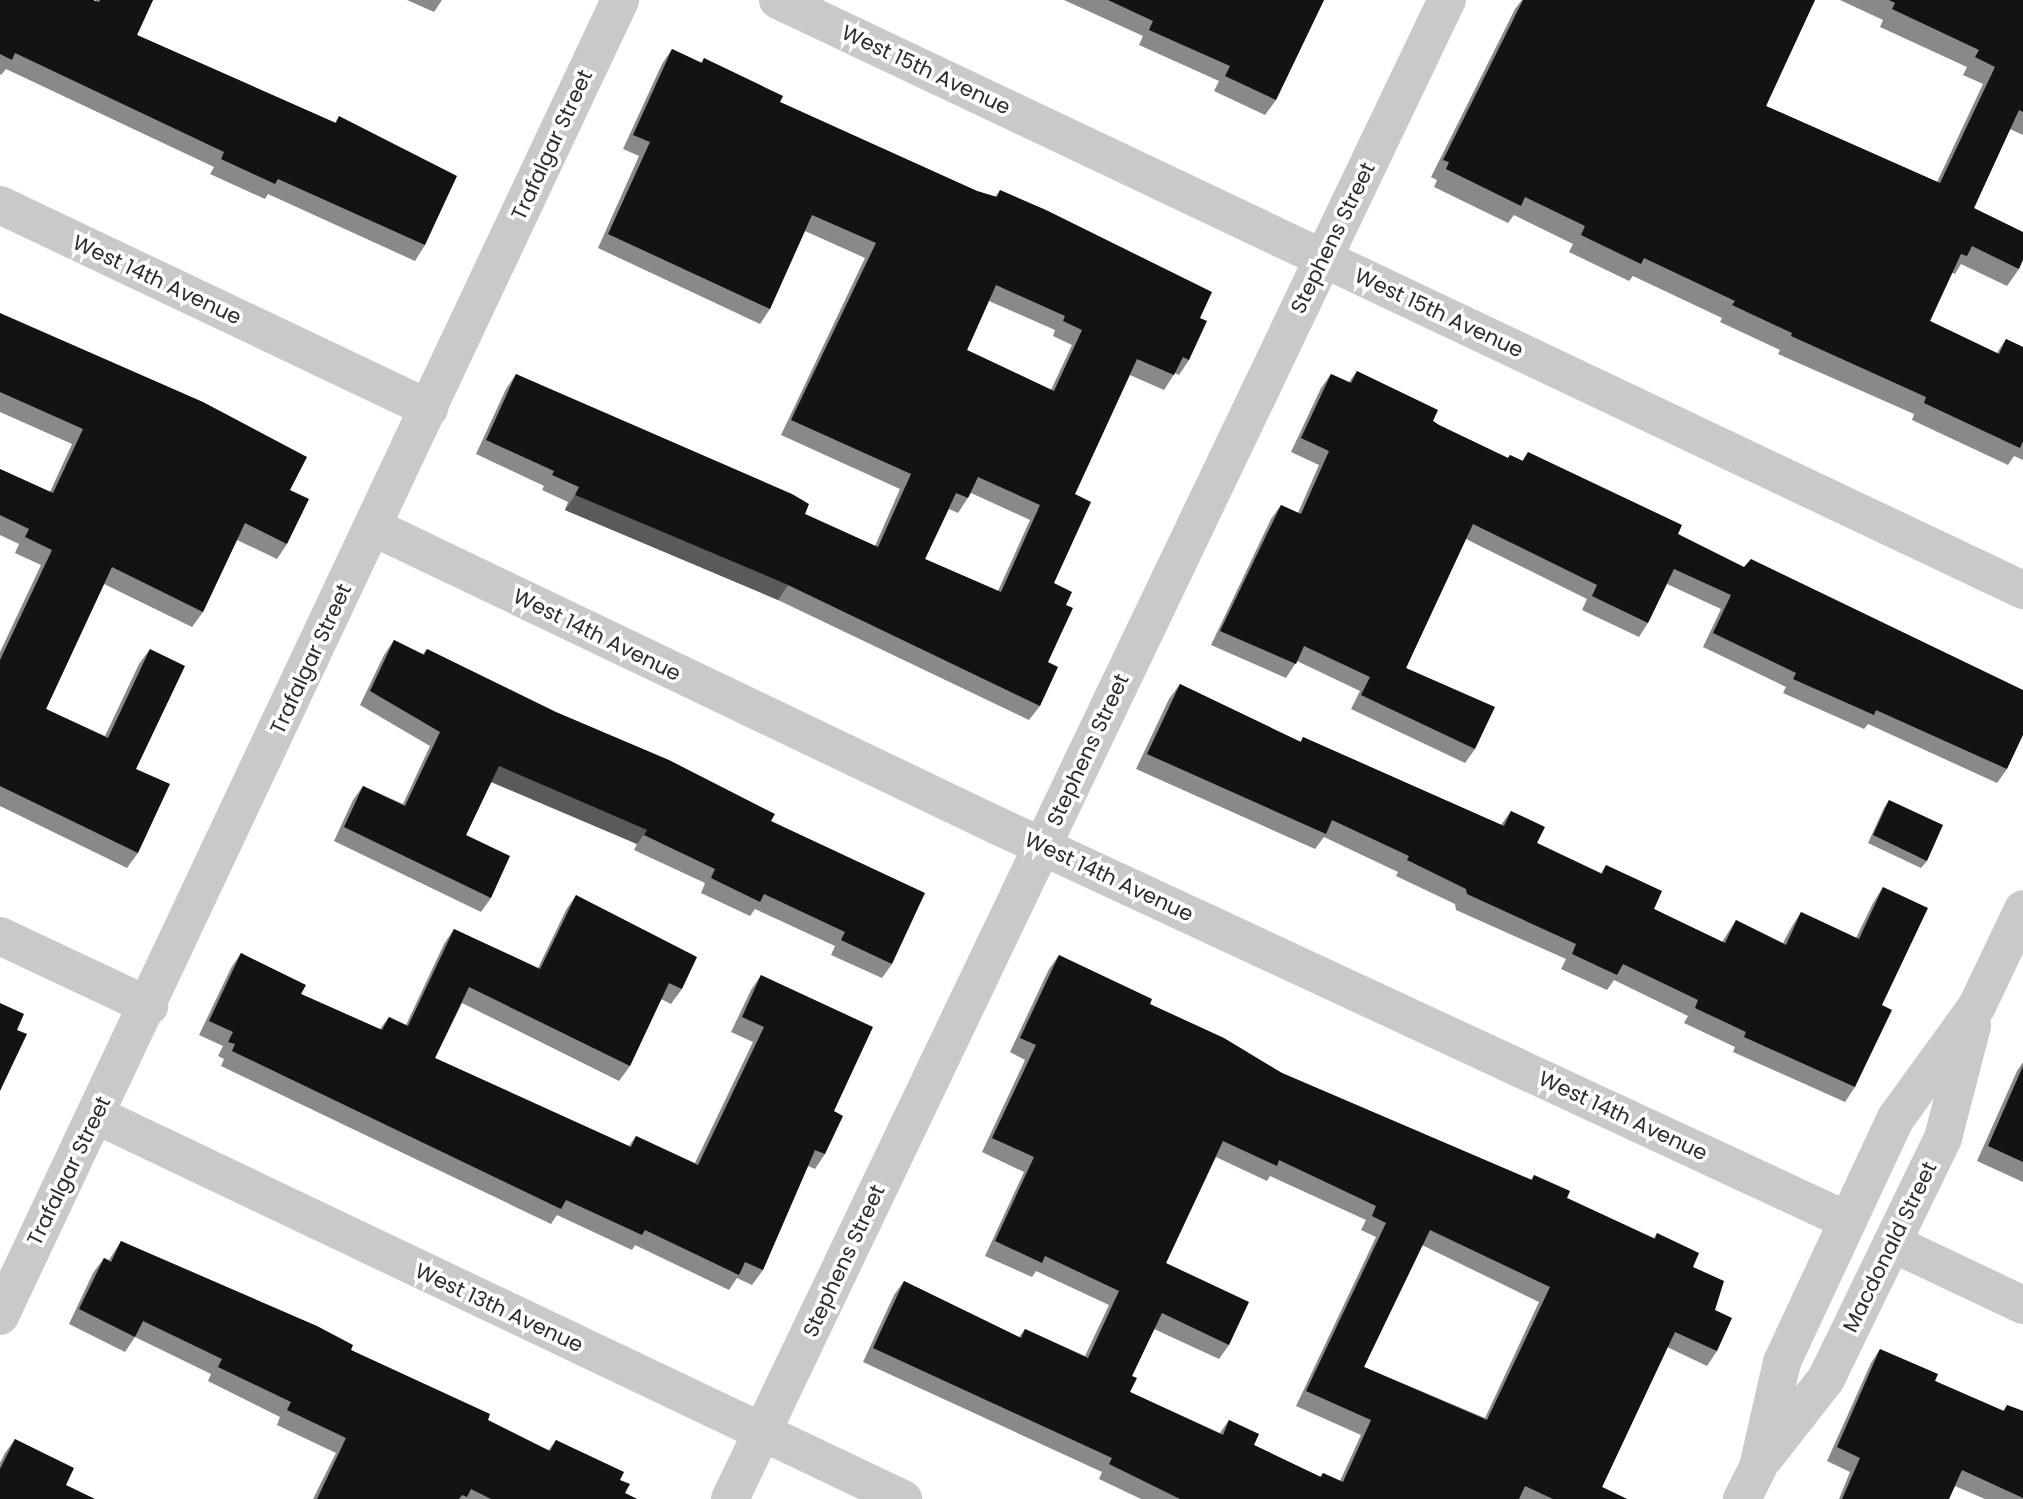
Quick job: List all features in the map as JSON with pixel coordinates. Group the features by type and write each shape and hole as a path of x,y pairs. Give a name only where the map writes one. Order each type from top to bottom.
{"street":[{"name":"Trafalgar Street","path":"0,1316 149,1006 620,0"},
{"name":"West 15th Avenue","path":"778,0 2023,590"},
{"name":"Stephens Street","path":"730,1499 1447,0"},
{"name":"West 14th Avenue","path":"0,205 429,409"},
{"name":"West 14th Avenue","path":"373,527 1043,846 1848,1222"},
{"name":"Macdonald Street","path":"1750,1483 1782,1362 1896,1118 1977,1006 2023,909"},
{"path":"0,936 149,1006"},
{"name":"Macdonald Street","path":"1750,1483 1826,1380 1943,1138 1977,1006"},
{"name":"West 13th Avenue","path":"96,1115 903,1499"},
{"path":"1892,1242 2023,1305"}],"building":[{"path":"0,0 153,0 137,35 336,123 339,116 457,176 425,245 278,179 275,184 221,159 224,152 15,53 12,60 0,54"},
{"path":"1108,0 1324,0 1276,100 1225,76 1230,66 1149,30 1153,21"},
{"path":"1523,0 1815,0 1766,106 1940,183 1995,67 1975,57 1979,50 1892,9 1895,3 1889,0 2023,0 2023,112 2019,110 1974,208 2023,232 2023,260 2019,269 1972,246 1967,256 1961,254 1930,321 1999,354 2006,339 2023,347 2023,441 2020,448 1924,403 1926,397 1791,336 1792,333 1732,305 1735,301 1644,258 1641,264 1581,235 1585,226 1525,197 1521,206 1446,169 1449,162 1443,160"},
{"path":"672,49 702,63 704,58 783,96 780,102 977,191 997,197 1000,190 1046,210 1212,292 1200,318 1207,321 1189,360 1183,357 1174,375 1137,359 1075,494 1091,502 1054,583 1072,592 1066,605 1073,608 1048,662 1058,667 1040,706 788,585 575,495 579,487 552,475 554,471 486,440 516,374 792,494 809,504 805,514 878,547 911,474 791,420 876,243 812,215 770,309 608,234 650,142 633,135","holes":["996,285 1065,316 1063,321 1082,330 1054,391 967,350","978,477 1040,505 1001,592 925,559 956,493 968,498"]},
{"path":"0,313 203,402 307,457 290,490 309,499 287,544 245,523 203,612 112,567 46,709 108,738 150,649 185,666 136,769 170,784 138,853 0,786 0,660 52,550 25,537 29,529 0,515 0,469 53,493 83,429 0,392"},
{"path":"1357,371 1438,410 1433,421 1439,425 1508,458 1510,455 1523,461 1528,452 1682,525 1678,534 1744,567 1751,559 2023,690 2023,735 2007,769 1876,710 1874,715 1793,679 1796,673 1713,633 1731,595 1674,569 1648,623 1592,596 1597,585 1473,524 1406,668 1495,707 1475,749 1361,695 1370,677 1304,646 1296,664 1220,631 1281,505 1301,514 1329,451 1301,438 1331,374 1351,383"},
{"path":"394,640 424,655 427,649 556,712 669,760 775,814 771,821 925,893 892,964 841,940 845,932 764,894 760,902 711,878 715,869 644,835 647,830 499,766 466,835 510,856 491,898 344,827 363,786 405,806 440,732 370,691"},
{"path":"1180,684 1301,742 1303,737 1504,826 1511,811 1545,827 1537,843 1602,874 1606,865 1662,891 1654,909 1725,943 1736,920 1786,945 1801,912 1859,939 1883,887 1928,908 1882,1005 1892,1010 1855,1087 1744,1037 1746,1032 1695,1008 1698,1000 1623,964 1617,975 1572,954 1576,944 1467,894 1466,889 1407,860 1409,856 1332,820 1326,834 1147,754"},
{"path":"1889,800 1943,825 1927,861 1873,835"},
{"path":"576,895 697,957 682,989 669,983 630,1066 469,987 435,1058 631,1147 636,1136 698,1165 764,1027 742,1017 761,975 873,1027 834,1111 843,1116 825,1154 815,1150 763,1270 745,1262 739,1275 645,1230 642,1235 566,1200 561,1209 232,1051 235,1044 228,1042 233,1032 209,1021 241,953 306,985 301,994 382,1030 389,1017 408,1026 454,929 540,969"},
{"path":"1059,955 1152,999 1150,1004 1224,1038 1282,1073 1532,1180 1534,1175 1570,1191 1567,1198 1655,1239 1657,1233 1699,1253 1693,1267 1724,1281 1715,1310 1732,1318 1717,1351 1675,1332 1602,1487 1627,1499 1553,1499 1525,1486 1519,1499 1180,1499 1109,1464 1112,1458 873,1348 904,1281 1021,1338 1025,1329 1088,1358 1119,1291 1045,1256 1042,1263 995,1241 1034,1157 992,1138 1036,1045 1020,1038","holes":["1223,1141 1277,1166 1279,1160 1376,1206 1372,1216 1386,1223 1306,1391 1371,1420 1343,1482 1323,1473 1321,1477 1254,1445 1259,1434 1229,1420 1223,1435 1130,1392 1137,1378 1132,1376 1162,1313 1229,1345 1249,1302 1166,1263","1430,1230 1550,1287 1487,1420 1364,1367"]},
{"path":"0,1003 24,1014 17,1030 27,1034 0,1091"},
{"path":"2023,1066 2023,1162 1988,1146"},
{"path":"121,1241 317,1326 353,1345 351,1350 490,1414 488,1420 550,1451 556,1440 624,1472 620,1480 630,1484 625,1493 637,1499 491,1499 471,1489 467,1497 462,1495 459,1499 317,1499 346,1438 287,1410 291,1402 218,1367 222,1359 143,1321 135,1337 79,1309 104,1258 111,1262"},
{"path":"1880,1349 1938,1374 1935,1381 2004,1411 2007,1405 2023,1411 2023,1498 1962,1470 1949,1499 1842,1499 1860,1458 1837,1447"},
{"path":"15,1439 74,1468 66,1485 95,1499 0,1499 0,1469"}]}
